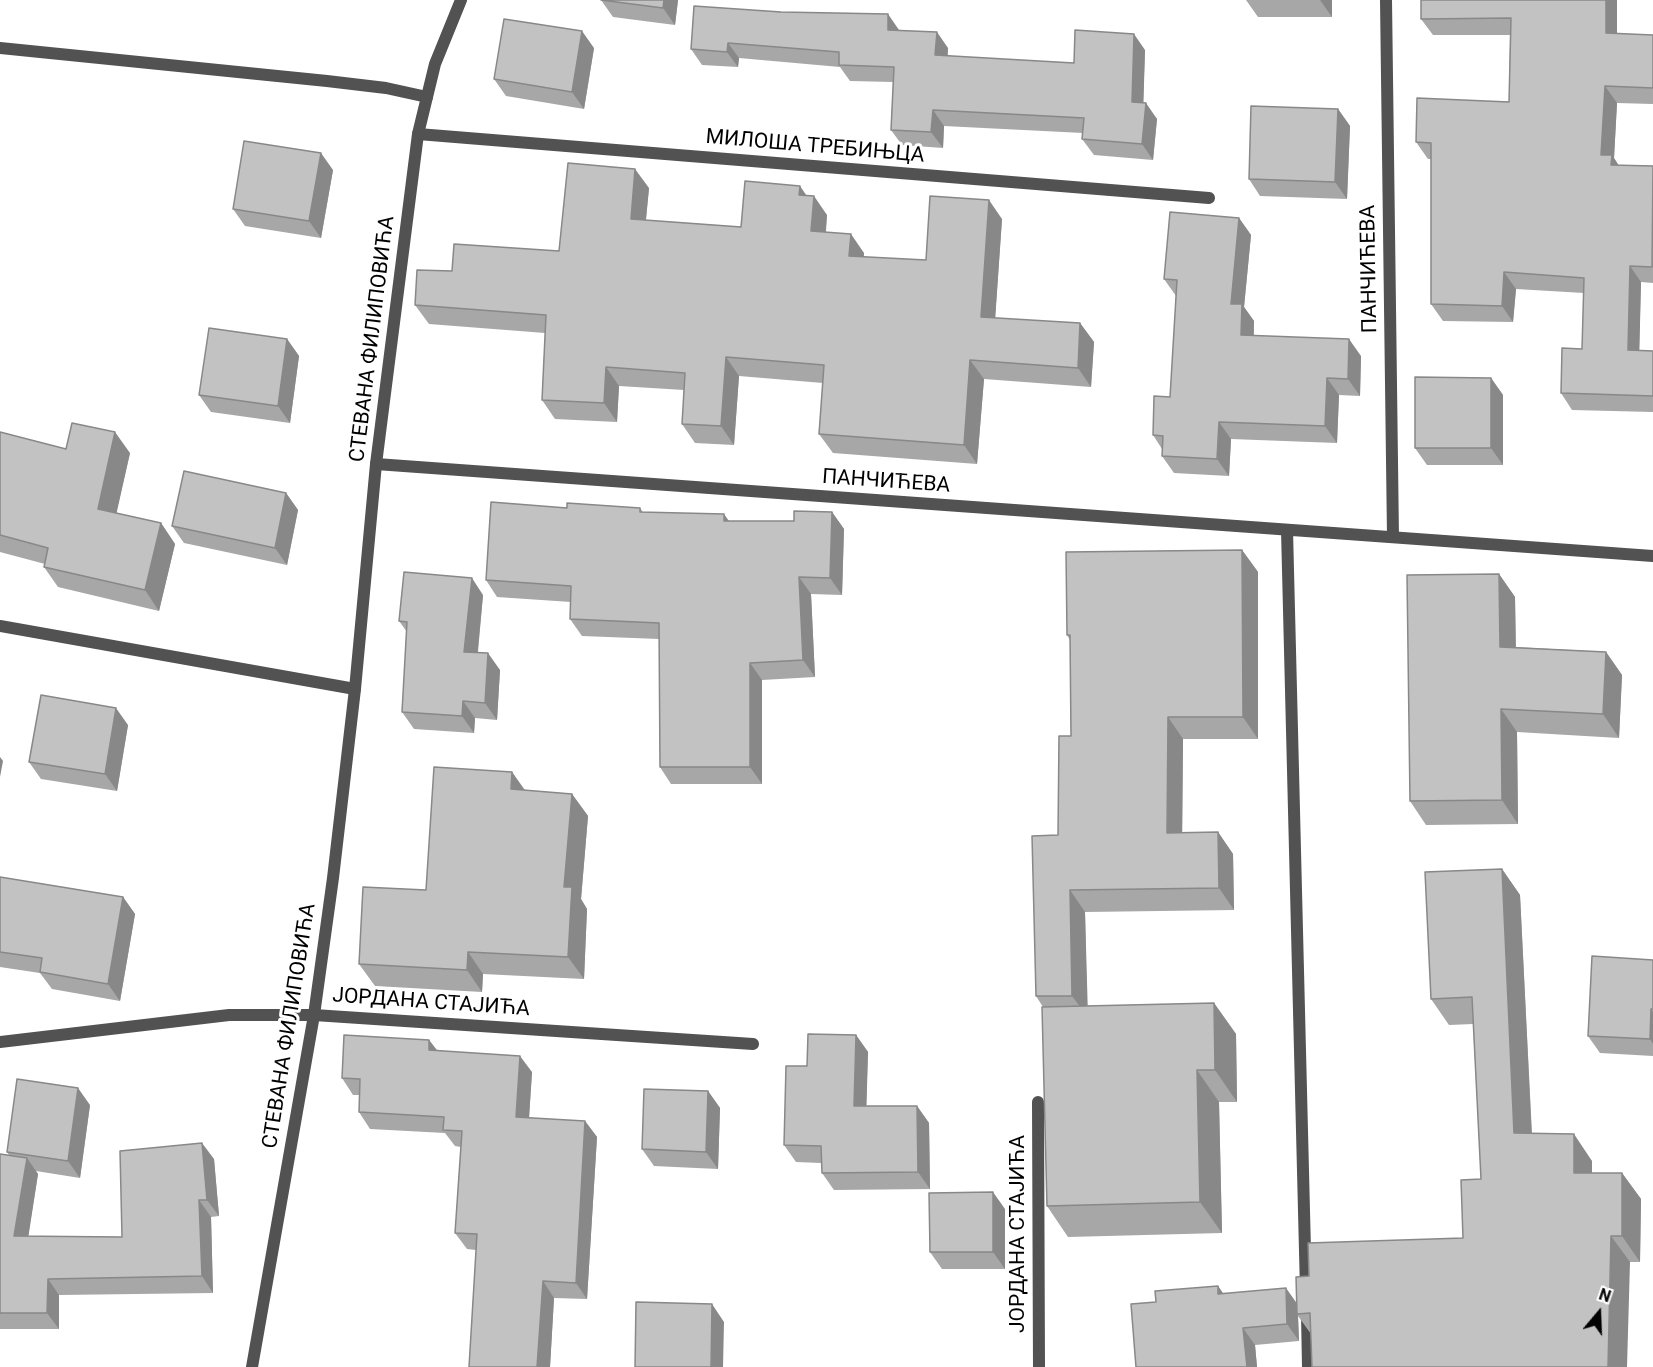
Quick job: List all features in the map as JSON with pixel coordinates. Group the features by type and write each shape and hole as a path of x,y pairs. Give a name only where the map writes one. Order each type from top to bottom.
{"street":[{"name":"СТЕВАНА ФИЛИПОВИЋА","path":"252,1367 314,1015 356,689 376,464 418,134 435,64 461,0"},
{"name":"ПАНЧИЋЕВА","path":"1386,0 1393,537"},
{"path":"0,48 327,81 386,88 427,97"},
{"name":"МИЛОША ТРЕБИЊЦА","path":"418,134 1209,198"},
{"name":"ПАНЧИЋЕВА","path":"376,464 1653,556"},
{"path":"1287,531 1308,1367"},
{"path":"0,626 356,689"},
{"name":"ЈОРДАНА СТАЈИЋА","path":"0,1042 229,1015 314,1015 753,1044"},
{"name":"ЈОРДАНА СТАЈИЋА","path":"1038,1102 1039,1367"}],"building":[{"path":"601,0 664,0 663,8"},
{"path":"1421,0 1606,0 1606,33 1653,35 1653,88 1605,86 1601,155 1612,155 1611,165 1653,166 1652,267 1630,266 1628,350 1653,351 1653,396 1561,393 1562,348 1582,349 1584,278 1504,272 1502,306 1431,304 1431,143 1416,142 1417,98 1509,102 1511,18 1421,19"},
{"path":"694,6 781,12 888,14 888,30 937,32 935,55 1074,63 1075,30 1134,34 1132,102 1146,103 1142,144 1082,139 1084,118 933,110 931,132 891,130 894,67 839,65 839,52 728,43 727,52 691,49"},
{"path":"504,19 582,31 572,92 494,79"},
{"path":"1251,106 1338,109 1335,182 1249,179"},
{"path":"244,141 321,153 309,221 233,209"},
{"path":"568,163 635,169 631,219 741,227 745,181 800,186 799,195 814,196 811,231 851,234 849,256 926,260 930,196 989,200 981,317 1080,323 1078,368 970,360 964,445 819,434 824,365 726,357 721,426 682,424 685,373 606,367 604,403 542,400 546,315 415,305 417,270 452,271 454,244 559,251"},
{"path":"1170,212 1239,218 1231,304 1242,304 1241,335 1349,339 1348,379 1327,378 1325,426 1219,422 1217,459 1162,456 1163,436 1153,435 1154,396 1170,397 1177,280 1164,279"},
{"path":"209,328 287,339 278,406 199,395"},
{"path":"1415,377 1491,378 1491,448 1415,448"},
{"path":"72,423 115,432 98,509 161,523 145,590 44,567 48,548 0,535 0,432 66,449"},
{"path":"184,471 286,493 275,548 172,526"},
{"path":"491,502 567,508 567,503 640,508 640,512 724,514 724,521 794,521 794,511 832,512 830,578 799,577 803,660 750,663 750,767 660,767 659,623 570,619 571,586 486,580"},
{"path":"1242,550 1243,717 1168,717 1167,833 1218,832 1219,888 1070,890 1072,996 1036,996 1032,836 1058,835 1059,736 1071,736 1066,552"},
{"path":"404,572 472,578 464,652 488,653 485,703 463,701 462,716 402,712 407,622 399,621"},
{"path":"1499,574 1500,647 1606,652 1603,714 1501,709 1502,800 1410,801 1407,575"},
{"path":"41,695 116,708 105,774 29,762"},
{"path":"434,767 512,772 511,789 572,794 564,887 572,887 568,957 468,952 467,970 359,964 363,887 426,890"},
{"path":"1502,869 1514,1133 1574,1134 1574,1173 1622,1173 1622,1236 1611,1236 1608,1367 1312,1367 1310,1313 1297,1314 1296,1277 1309,1276 1308,1243 1463,1238 1461,1180 1481,1179 1472,997 1431,999 1425,872"},
{"path":"0,877 123,897 108,984 40,972 42,958 0,952"},
{"path":"1592,956 1653,960 1653,1009 1651,1009 1650,1039 1588,1036"},
{"path":"1214,1003 1215,1070 1197,1070 1200,1202 1047,1206 1042,1007"},
{"path":"808,1034 856,1035 854,1106 917,1106 918,1172 822,1173 821,1146 784,1145 786,1066 807,1066"},
{"path":"344,1035 429,1040 429,1050 520,1056 516,1117 585,1121 576,1283 543,1281 537,1367 469,1367 477,1234 455,1233 462,1131 443,1130 444,1117 359,1112 360,1079 342,1078"},
{"path":"17,1079 78,1088 68,1161 7,1152"},
{"path":"644,1089 708,1091 706,1152 642,1149"},
{"path":"202,1143 207,1200 199,1200 202,1276 48,1279 47,1313 0,1313 0,1154 27,1158 14,1236 122,1237 120,1151"},
{"path":"993,1192 993,1252 930,1252 929,1193"},
{"path":"1218,1286 1218,1294 1286,1288 1287,1324 1243,1328 1247,1367 1136,1367 1131,1304 1156,1302 1155,1291"},
{"path":"636,1302 712,1304 711,1367 635,1367"}]}
